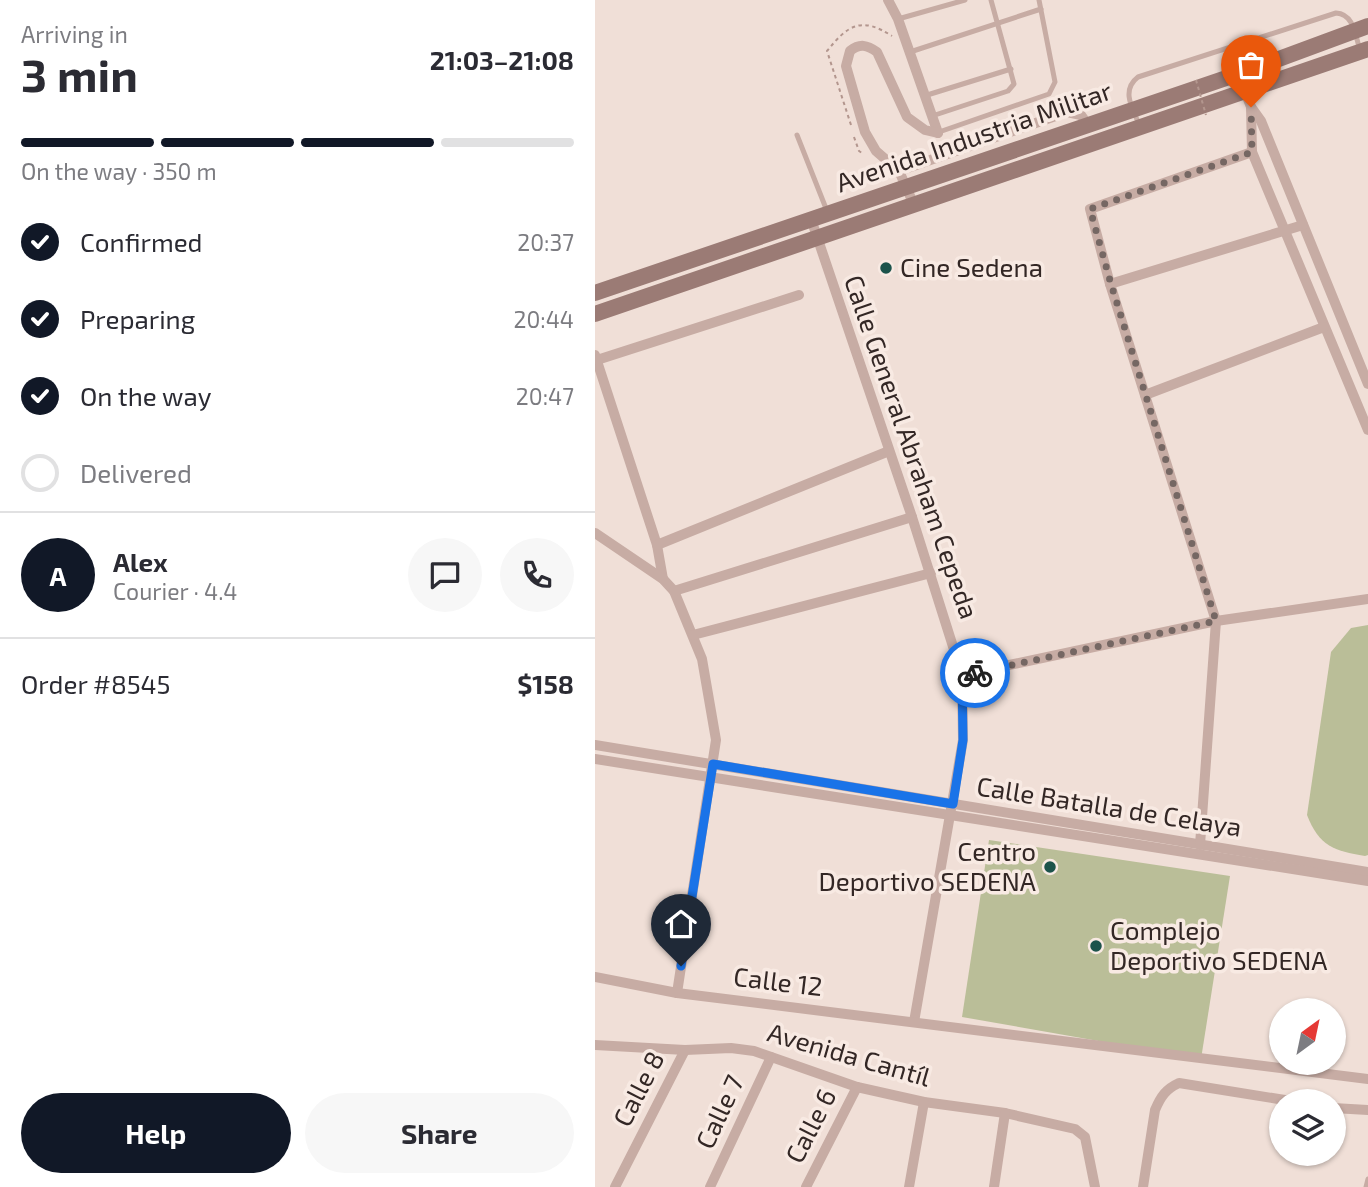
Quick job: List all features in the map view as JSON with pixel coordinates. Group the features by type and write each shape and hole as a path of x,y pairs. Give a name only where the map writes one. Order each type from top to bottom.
{"main road":[{"name":"Avenida Industria Militar","path":"595,293 811,219 903,178 1088,125 1361,29"},
{"name":"Avenida Industria Militar","path":"595,314 1140,127 1248,99 1364,50"}],"street":[{"path":"888,0 898,19 939,132"},
{"path":"914,205 903,178 876,151 865,132 846,66 851,51 862,45 877,52 907,117 925,130 939,132"},
{"path":"1238,74 1255,123 1303,225 1368,384"},
{"path":"1255,123 1252,152 1368,430"},
{"path":"1200,845 1216,621 1090,209 1252,152"},
{"name":"Calle General Abraham Cepeda","path":"811,219 931,573 962,675 963,740 914,1022"},
{"path":"1111,284 1303,225"},
{"path":"663,579 657,545 596,357 799,295"},
{"path":"1145,396 1324,327"},
{"path":"657,545 889,451"},
{"path":"674,591 912,517"},
{"path":"595,533 663,579 674,591 702,659 716,740 677,993"},
{"path":"694,635 931,573"},
{"path":"962,675 1216,621 1368,599"},
{"name":"Calle Batalla de Celaya","path":"595,745 1368,881"},
{"name":"Calle Batalla de Celaya","path":"595,759 1200,845 1368,872"},
{"name":"Calle 12","path":"595,978 677,993 1368,1079"},
{"name":"Avenida Cantíl","path":"595,1045 685,1050 731,1048 754,1051 857,1087 924,1102 1005,1113 1075,1129 1085,1137 1095,1187"},
{"name":"Calle 8","path":"615,1187 685,1050"},
{"name":"Calle 7","path":"710,1187 771,1057"},
{"path":"1143,1187 1155,1110 1168,1088 1179,1083 1269,1097"},
{"name":"Calle 6","path":"806,1187 857,1087"},
{"path":"909,1187 924,1102"},
{"path":"1346,1110 1368,1111"},
{"path":"1355,1111 1368,1117"},
{"path":"994,1187 1005,1113"}],"lane":[{"path":"898,19 965,0"},
{"path":"932,116 1008,91 1014,83 991,0"},
{"path":"939,132 1049,94 1055,82 1039,0"},
{"path":"910,52 1041,9"},
{"path":"1140,127 1128,88 1138,77 1336,13 1347,16 1361,29 1364,50"},
{"path":"924,96 1011,69"},
{"path":"797,135 827,213"},
{"path":"1366,1187 1368,1179"}],"path":[{"path":"1196,80 1206,115"}],"green space":[{"path":"1368,625 1368,855 1365,856 1329,845 1317,834 1307,815 1331,652 1351,628"},
{"name":"Complejo Deportivo SEDENA","path":"989,840 1230,876 1201,1059 962,1017"}],"way so far":[{"path":"975,673 1216,621 1090,209 1252,152 1251,107"}],"place":[{"name":"Cine Sedena","path":"886,268"},
{"name":"Centro Deportivo SEDENA","path":"1050,867"},
{"name":"Complejo Deportivo SEDENA","path":"1096,946"}],"route":[{"path":"681,966 713,764 953,804 963,740 962,675 975,673"}]}
